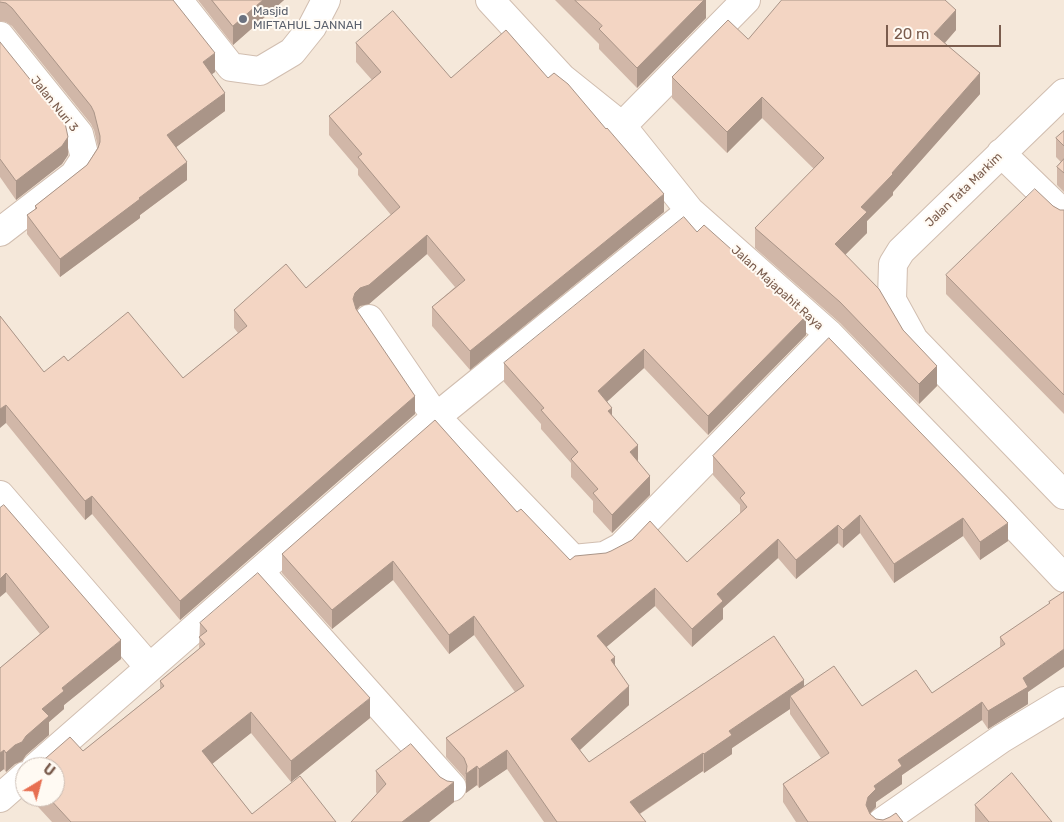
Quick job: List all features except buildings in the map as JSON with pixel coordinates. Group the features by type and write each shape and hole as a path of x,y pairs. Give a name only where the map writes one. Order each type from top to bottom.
{"street":[{"path":"178,0 231,67 260,71 292,52 312,27 326,0"},
{"name":"Jalan Majapahit Raya","path":"490,0 562,78 622,126 690,211 829,334 997,506 1064,578"},
{"path":"622,126 746,0"},
{"name":"Jalan Nuri 3","path":"0,36 79,134 85,158 74,174 0,232"},
{"name":"Jalan Tata Markim","path":"1064,93 901,251 893,264 892,300 914,340 1064,495"},
{"path":"1001,153 1064,214"},
{"path":"47,757 436,417 690,211"},
{"path":"369,318 436,417 573,559 604,556 621,547 829,334"},
{"path":"0,495 149,667"},
{"path":"260,572 452,786"},
{"path":"882,822 1001,739 1064,701"},
{"path":"0,798 15,785"}],"shaded area":[{"path":"0,0 1064,0 1064,822 0,822"}],"place":[{"name":"Masjid MIFTAHUL JANNAH","path":"243,19"}]}
